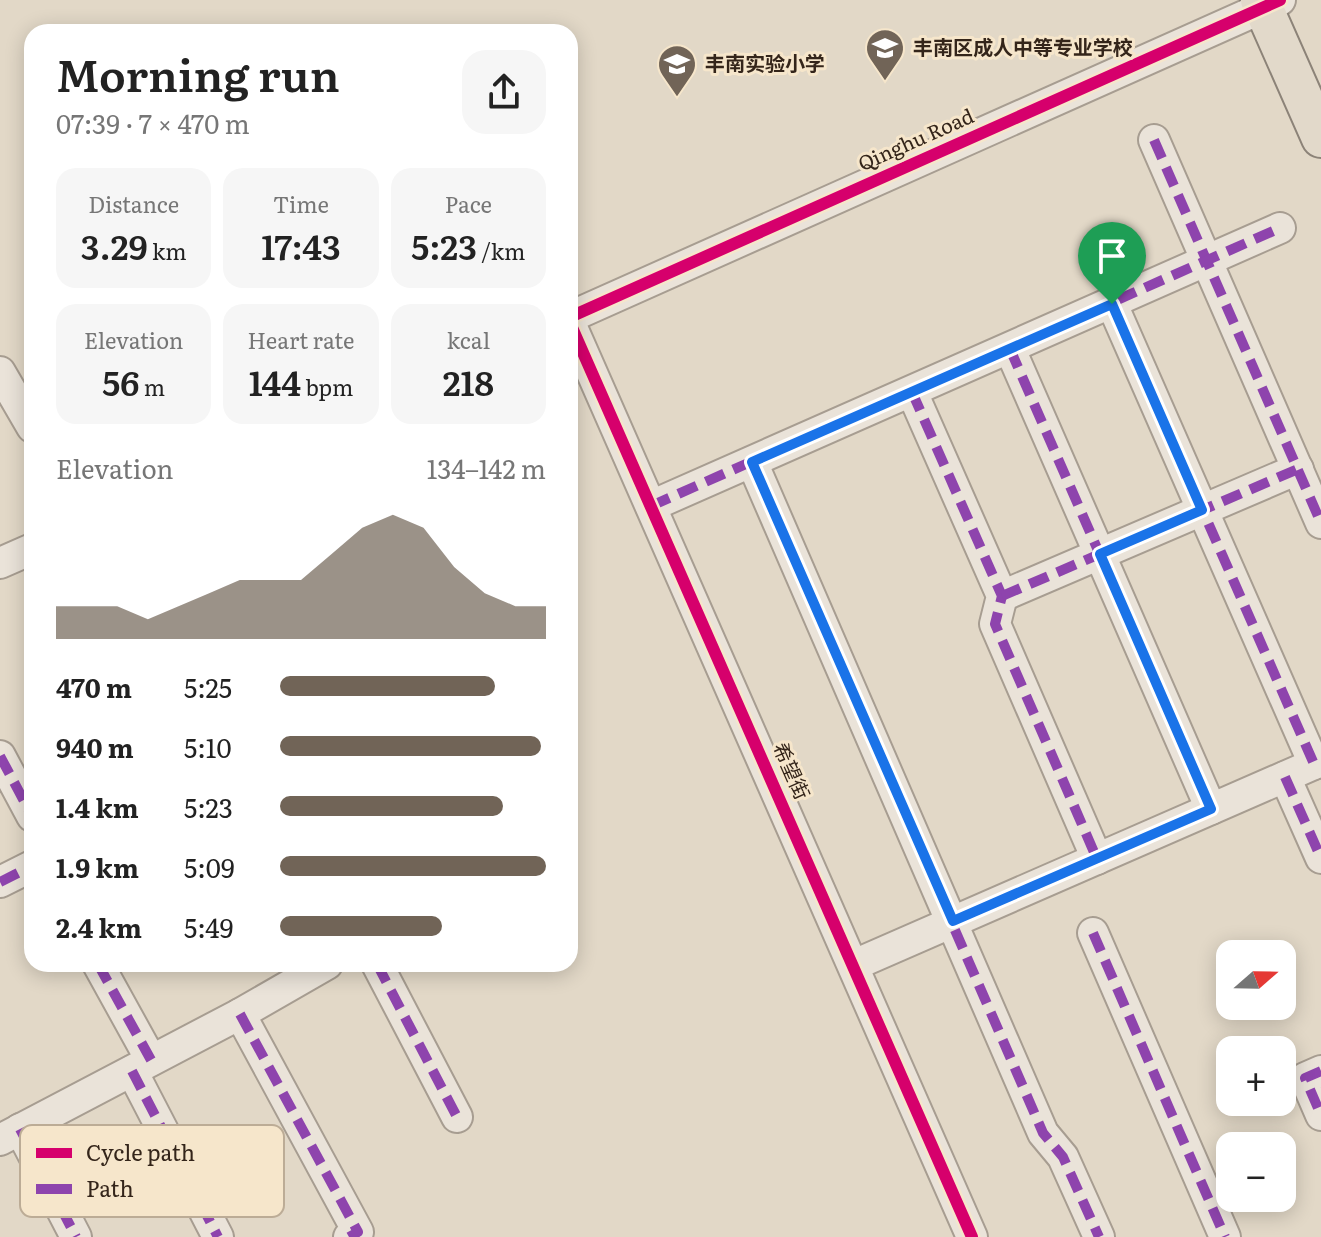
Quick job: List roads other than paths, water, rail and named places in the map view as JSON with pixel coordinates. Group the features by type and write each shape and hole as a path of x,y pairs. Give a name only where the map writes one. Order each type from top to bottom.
{"main road":[{"path":"1264,2 1321,138"}],"street":[{"name":"Qinghu Road","path":"578,316 1264,2"},
{"path":"1154,140 1321,523"},
{"path":"651,506 1280,228"},
{"path":"854,965 1317,763 1112,304"},
{"name":"希望街","path":"578,338 972,1237"},
{"path":"1010,349 1211,809"},
{"path":"0,372 24,413"},
{"path":"912,392 1002,596 995,624 1097,859"},
{"path":"752,462 1043,1133 1063,1157 1099,1237"},
{"path":"1002,596 1298,469"},
{"path":"0,563 24,552"},
{"path":"0,756 24,801"},
{"path":"1285,777 1321,858"},
{"path":"0,882 24,870"},
{"path":"1093,933 1225,1237"},
{"path":"101,972 168,1125"},
{"path":"29,1125 313,972"},
{"path":"381,972 457,1117"},
{"path":"240,1014 358,1232 349,1237"},
{"path":"1321,1071 1305,1078 1321,1115"},
{"path":"63,1217 76,1237"},
{"path":"209,1217 218,1237"}],"place":[{"name":"丰南区成人中等专业学校","path":"885,82"},
{"name":"丰南实验小学","path":"677,98"}]}
